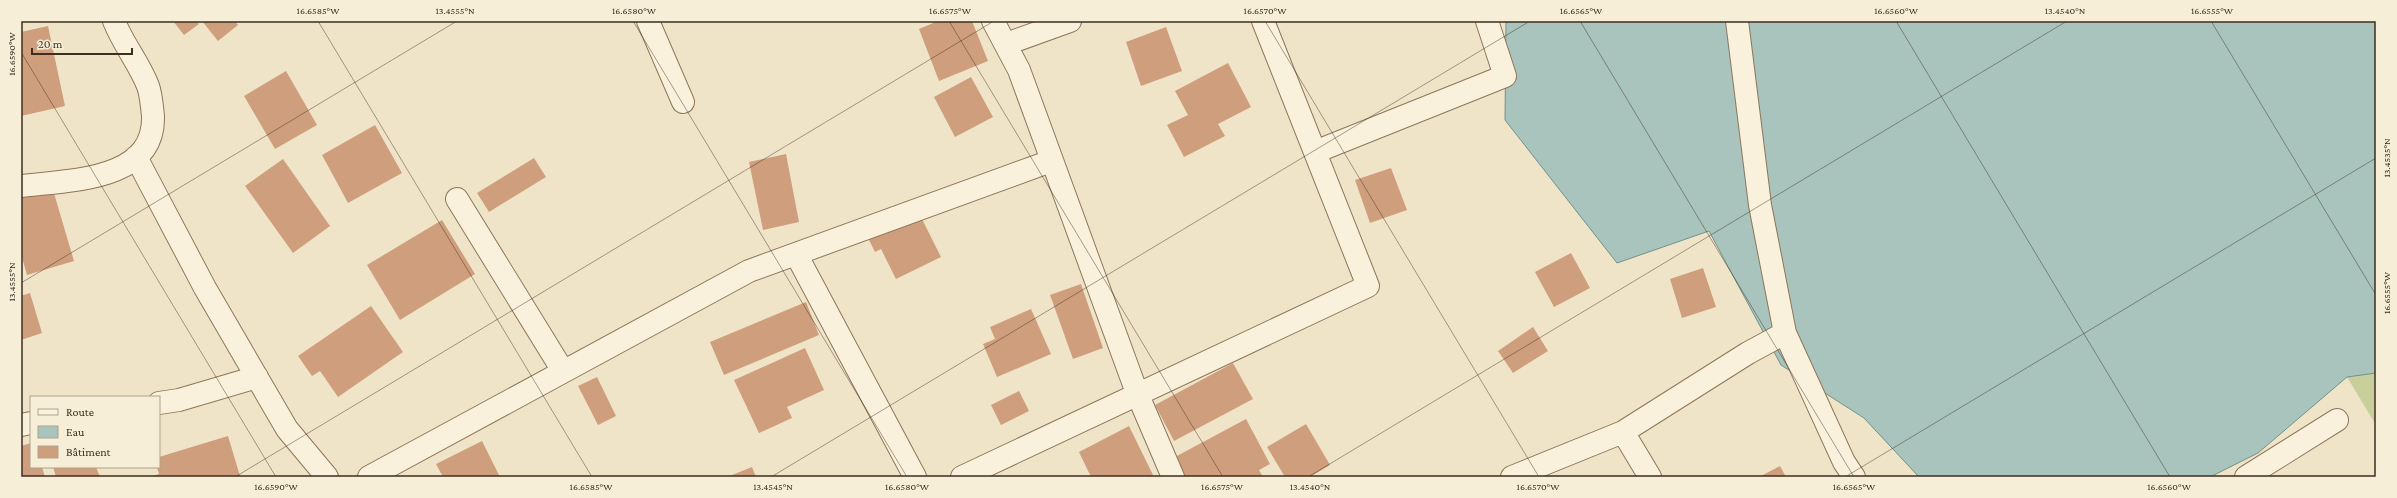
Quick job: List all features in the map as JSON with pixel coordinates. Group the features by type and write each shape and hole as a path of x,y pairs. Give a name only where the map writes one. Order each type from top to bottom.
{"street":[{"path":"21,186 106,174 121,168 136,157 148,143 153,129 148,87 114,21"},
{"path":"648,21 683,102"},
{"path":"994,21 1019,70 1137,393 1173,477"},
{"path":"1006,44 1070,21"},
{"path":"962,477 1137,393 1368,286 1263,21"},
{"path":"1315,152 1505,76 1487,21"},
{"path":"1737,21 1760,204 1785,333 1844,462 1854,477"},
{"path":"136,157 205,288 287,429 327,477"},
{"path":"370,477 749,271 1051,161"},
{"path":"457,199 563,371"},
{"path":"796,254 915,477"},
{"path":"1512,477 1623,432 1748,353 1785,333"},
{"path":"160,403 179,400 257,377"},
{"path":"2246,477 2337,420"},
{"path":"1623,432 1650,477"}],"green space":[{"path":"2376,373 2376,425 2347,377"}],"water":[{"path":"1506,21 2376,21 2376,373 2347,377 2258,453 2210,477 1919,477 1864,418 1781,365 1709,231 1617,263 1505,120"}],"building":[{"path":"173,21 196,21 199,24 184,35"},
{"path":"202,21 235,21 238,25 218,41"},
{"path":"938,21 972,21 988,61 939,81 919,29"},
{"path":"48,26 65,106 21,116 21,32"},
{"path":"1166,27 1182,71 1141,86 1126,42"},
{"path":"1228,63 1251,107 1218,124 1225,136 1184,157 1167,125 1188,115 1175,91"},
{"path":"286,71 317,125 275,149 244,96"},
{"path":"971,77 993,117 955,137 934,97"},
{"path":"375,125 402,173 348,203 322,155"},
{"path":"786,154 799,222 763,230 749,162"},
{"path":"534,158 546,177 489,212 477,193"},
{"path":"283,159 330,226 293,253 245,186"},
{"path":"1391,168 1407,210 1370,223 1355,180"},
{"path":"51,183 74,261 27,275 21,254 21,192"},
{"path":"918,211 941,257 896,279 881,249 875,252 867,236"},
{"path":"442,220 475,274 400,320 367,265"},
{"path":"1571,253 1590,288 1554,307 1535,272"},
{"path":"1703,268 1716,307 1682,318 1670,279"},
{"path":"1081,284 1103,348 1073,359 1050,295"},
{"path":"30,293 42,333 21,340 21,296"},
{"path":"806,302 819,335 724,375 710,342"},
{"path":"371,306 403,352 338,397 320,371 312,376 298,356"},
{"path":"1031,309 1051,354 997,377 983,344 995,339 990,327"},
{"path":"1533,327 1548,351 1513,373 1498,351"},
{"path":"805,348 824,390 787,407 792,418 759,433 734,380"},
{"path":"1233,363 1253,399 1174,441 1155,405"},
{"path":"597,377 616,416 598,425 578,386"},
{"path":"1019,391 1029,411 1001,425 991,405"},
{"path":"1246,419 1270,464 1259,470 1263,477 1185,477 1175,457"},
{"path":"1306,424 1330,465 1310,477 1285,477 1267,447"},
{"path":"1129,426 1154,477 1091,477 1079,452"},
{"path":"228,436 240,476 149,477 159,474 157,468 160,468 160,457"},
{"path":"482,441 500,477 443,477 436,464"},
{"path":"30,443 30,468 42,468 45,477 21,477 21,446"},
{"path":"1780,466 1786,477 1759,477"},
{"path":"752,467 756,477 727,477"},
{"path":"53,468 96,468 100,477 56,477"}]}
